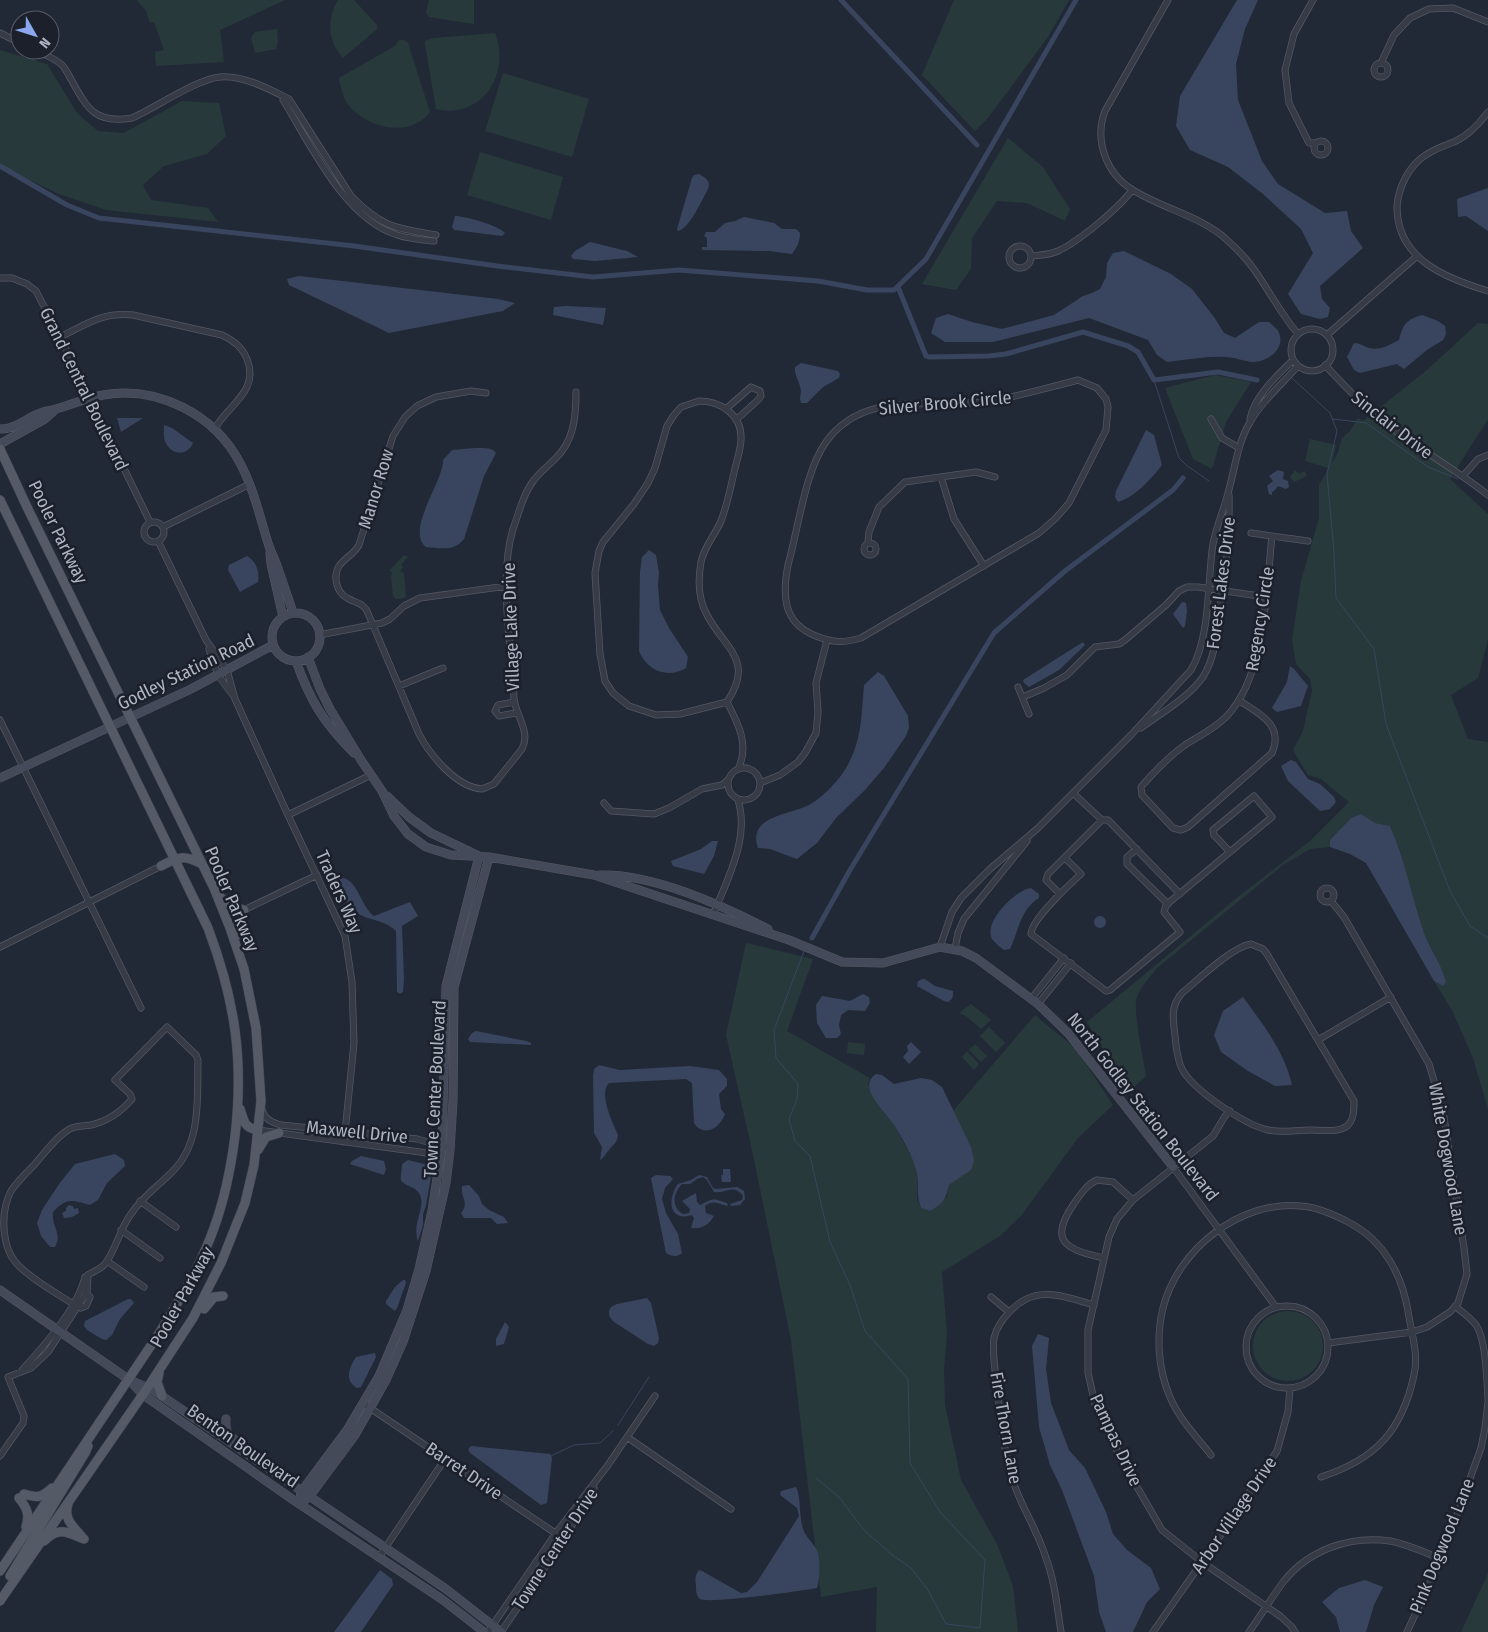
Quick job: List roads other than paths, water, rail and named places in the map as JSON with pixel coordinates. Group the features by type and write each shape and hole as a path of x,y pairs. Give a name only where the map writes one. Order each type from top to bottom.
{"main road":[{"name":"Pooler Parkway","path":"0,449 214,888 230,928 244,969 256,1028 261,1102 252,1174 245,1203 216,1273 193,1318 161,1368 0,1600"},
{"name":"Pooler Parkway","path":"0,500 188,883 208,928 226,981 236,1036 239,1077 239,1104 231,1168 214,1227 202,1257 176,1306 0,1571"},
{"path":"161,866 167,856 166,839"},
{"path":"161,866 176,859 186,857 202,864"},
{"path":"161,866 176,871 188,883"},
{"path":"214,888 230,906 244,910 236,925 236,933 244,956 244,969"},
{"path":"239,1104 246,1125 250,1129 258,1130"},
{"path":"255,1154 266,1137 279,1133"},
{"path":"170,1353 184,1340 209,1301 214,1297 223,1296 217,1288 216,1273"},
{"path":"161,1368 157,1382 162,1396"},
{"path":"0,1596 10,1576 86,1453 94,1429"},
{"path":"24,1534 29,1520 28,1510 21,1496 36,1498 46,1494 59,1481"},
{"path":"31,1554 50,1535 59,1531 84,1539 68,1521 66,1510 69,1499"}],"street":[{"path":"1168,0 1112,97 1101,123 1100,139 1105,159 1122,181 1132,190 1199,221 1225,239 1252,267 1283,317 1298,334"},
{"path":"1313,0 1294,34 1285,70 1288,103 1309,142 1314,143"},
{"path":"1381,63 1394,35 1410,18 1429,9 1454,8 1488,22"},
{"path":"53,60 61,64 86,106 98,116 110,119 132,118 195,85 219,77 230,77 267,88 284,97 284,100 335,184 357,211 373,223 396,234 416,239 435,238"},
{"path":"1488,112 1472,130 1455,142 1431,151 1417,162 1405,179 1397,200 1398,224 1401,235 1417,256 1436,270 1488,291"},
{"path":"1031,256 1056,252 1072,243 1123,202 1132,190"},
{"path":"1017,246 1027,249 1031,256 1030,263 1024,268 1013,267 1009,261 1009,254 1017,246"},
{"path":"1327,335 1417,256"},
{"name":"Grand Central Boulevard","path":"0,278 12,278 27,284 36,291 150,522 144,530 145,536 149,541 158,541 206,640 218,675"},
{"path":"60,337 100,317 121,314 222,335 230,339 238,344 244,352 250,371 249,382 246,390 214,430"},
{"path":"1309,329 1316,329 1327,335 1332,354 1326,365 1321,369 1309,371 1298,366 1293,360 1291,346 1298,334 1309,329"},
{"name":"Forest Lakes Drive","path":"1131,735 1186,696 1203,676 1210,664 1215,642 1216,591 1214,543 1239,448 1252,412 1267,386 1293,360"},
{"name":"Sinclair Drive","path":"1326,365 1349,391 1380,420 1464,476 1488,495"},
{"name":"Forest Lakes Drive","path":"1249,424 1260,407 1298,366"},
{"name":"Silver Brook Circle","path":"1078,380 1097,388 1106,399 1108,407 1106,430 1069,503 1056,518 1039,533 869,634 847,642 827,640 807,632 795,623 785,600 784,587 812,469 825,443 838,428 858,414 887,405 999,400 1021,396 1078,380"},
{"path":"727,408 751,386 760,391 758,400 736,420"},
{"path":"0,429 8,429 40,413 56,410 88,397 123,392 148,395 166,400 186,409 214,430 230,446 241,464 250,484 293,614"},
{"name":"Manor Row","path":"373,626 363,606 346,598 339,590 336,583 336,574 341,564 353,554 358,545 394,433 407,414 425,401 462,392 486,393"},
{"name":"Village Lake Drive","path":"373,626 419,734 431,754 451,774 464,783 478,789 488,788 494,784 524,747 526,738 516,713 514,702 507,586 508,552 524,497 535,478 559,455 570,439 575,418 576,392"},
{"path":"699,401 716,403 727,408 736,420 741,432 741,442 728,497 721,520 702,559 698,575 699,590 706,614 735,655 739,673 737,682 727,702 680,714 657,715 629,706 613,693 605,681 600,654 595,573 599,551 603,542 648,484 668,426 681,407 699,401"},
{"path":"0,444 45,419 56,410"},
{"path":"1211,419 1222,438 1239,448"},
{"path":"1464,476 1478,459 1488,455"},
{"path":"868,542 869,532 879,506 906,482 976,472 995,477"},
{"path":"941,477 954,519 984,566"},
{"path":"163,527 250,484"},
{"name":"Forest Lakes Drive","path":"940,947 952,912 962,898 990,869 1038,828 1131,735 1191,670 1199,653 1216,591 1230,520 1229,490"},
{"path":"150,522 156,522 163,527 164,533 158,541"},
{"path":"1251,533 1308,541"},
{"name":"Regency Circle","path":"1240,700 1262,716 1272,727 1276,736 1276,744 1272,753 1188,826 1181,830 1173,828 1142,795 1141,787 1168,759 1185,745 1206,733 1225,718 1240,700 1250,679 1259,646 1272,536"},
{"path":"270,549 271,564 283,617"},
{"path":"319,634 373,626 388,621 404,606 420,598 507,586"},
{"path":"1023,697 1067,675 1095,647 1119,644 1125,640 1166,605 1179,591 1187,587 1266,597"},
{"path":"293,614 300,614 311,619 318,628 319,634 317,647 308,657 296,661 282,657 273,645 272,637 273,629 277,622 283,617 293,614"},
{"name":"Grand Central Boulevard","path":"206,640 227,670"},
{"path":"761,780 780,775 798,762 816,733 818,712 816,683 827,640"},
{"name":"Godley Station Road","path":"0,778 218,675 273,645"},
{"name":"North Godley Station Boulevard","path":"308,657 320,689 361,760 382,791 398,823 417,841 439,852 465,857 488,857 594,875 789,940 842,962 883,963 940,947 955,949 976,958 1038,1004 1068,1032 1220,1229 1276,1307"},
{"name":"North Godley Station Boulevard","path":"296,661 310,697 321,717 334,734 361,760"},
{"path":"399,686 443,668"},
{"name":"Traders Way","path":"227,670 235,698 345,936 350,963 354,1043 344,1142"},
{"name":"Traders Way","path":"218,675 235,698"},
{"path":"1178,686 1186,696"},
{"path":"1018,688 1029,714"},
{"name":"Village Lake Drive","path":"514,702 498,705 495,708 495,712 500,716 516,713"},
{"path":"727,702 741,730 743,751 738,769"},
{"path":"0,720 141,1008"},
{"path":"742,760 761,780"},
{"path":"728,790 730,774 738,769 748,768"},
{"path":"288,816 371,775"},
{"path":"604,804 611,811 654,814 669,808 702,789 722,785 728,780"},
{"path":"741,809 746,800 756,794 761,780"},
{"path":"722,785 734,798 746,800"},
{"name":"North Godley Station Boulevard","path":"382,791 409,817 431,833 479,856"},
{"path":"1073,793 1102,820 1108,820 1180,894"},
{"path":"1065,858 1081,874 1060,894 1031,929 1031,934 1106,991 1110,990 1180,932 1164,912 1168,904 1272,818 1254,796 1213,830 1214,835 1230,852"},
{"path":"713,915 736,858 740,834 741,809 738,800"},
{"path":"1060,894 1046,880 1048,874 1102,820"},
{"name":"Forest Lakes Drive","path":"955,949 958,933 964,919 1038,828"},
{"path":"1137,849 1127,857 1127,864 1168,904"},
{"name":"Towne Center Boulevard","path":"367,1406 407,1310 432,1211 442,1146 446,986 479,856"},
{"name":"Towne Center Boulevard","path":"299,1504 309,1497 325,1475 335,1455 367,1406 404,1342 419,1295 440,1212 450,1150 453,1101 454,987 488,857"},
{"path":"0,947 161,866"},
{"name":"North Godley Station Boulevard","path":"594,875 610,874 672,888 718,904 789,940"},
{"path":"244,910 317,875"},
{"name":"White Dogwood Lane","path":"1328,1343 1412,1332 1427,1327 1450,1312 1458,1303 1466,1280 1443,1111 1429,1064 1345,918 1331,901"},
{"path":"1252,944 1263,949 1354,1101 1354,1110 1348,1124 1342,1128 1323,1130 1270,1130 1256,1127 1230,1111 1202,1092 1182,1069 1177,1055 1173,1018 1176,1001 1182,993 1232,951 1244,945 1252,944"},
{"path":"1031,999 1064,958"},
{"path":"1038,1004 1071,963"},
{"path":"1318,1040 1391,996"},
{"path":"0,1456 23,1423 24,1416 8,1377 31,1368 41,1360 58,1331 75,1305 85,1290 85,1277 95,1272 107,1262 121,1230 140,1201 172,1172 184,1159 191,1146 195,1131 198,1060 196,1055 167,1027 115,1080 130,1094 132,1099 113,1117 102,1122 72,1128 62,1135 19,1181 10,1192 6,1203 4,1231 10,1252 20,1267 75,1305 83,1308 90,1299 85,1290"},
{"name":"Maxwell Drive","path":"261,1102 264,1114 272,1122 417,1139 450,1150"},
{"name":"Pampas Drive","path":"1230,1111 1225,1116 1214,1136 1133,1200 1123,1210 1114,1224 1109,1237 1088,1330 1088,1373 1095,1404 1122,1461 1156,1522 1175,1542 1281,1617 1292,1626 1295,1632"},
{"name":"Maxwell Drive","path":"258,1130 441,1156"},
{"path":"441,1156 450,1150"},
{"path":"1104,1258 1082,1253 1067,1245 1061,1230 1066,1216 1085,1188 1097,1180 1112,1182 1133,1200"},
{"path":"140,1201 176,1227"},
{"path":"1211,1455 1180,1416 1170,1397 1161,1368 1159,1329 1163,1307 1183,1265 1200,1246 1220,1229 1238,1217 1265,1208 1301,1206 1336,1216 1355,1225 1375,1240 1395,1270 1405,1296 1412,1332 1416,1369 1409,1398 1397,1425 1381,1444 1366,1457 1341,1470 1321,1477"},
{"path":"121,1230 160,1258"},
{"path":"107,1262 144,1287"},
{"path":"0,1290 58,1331"},
{"name":"Fire Thorn Lane","path":"1061,1632 1053,1582 1046,1557 1017,1490 1008,1462 999,1409 994,1361 994,1338 1003,1319 1009,1312 1020,1303 1034,1296 1052,1294 1094,1305"},
{"path":"991,1297 1009,1312"},
{"path":"1292,1306 1303,1309 1313,1315 1326,1332 1328,1343 1325,1363 1320,1371 1311,1380 1300,1386 1290,1388 1267,1383 1252,1368 1248,1358 1247,1343 1250,1329 1263,1314 1276,1307 1292,1306"},
{"name":"Pink Dogwood Lane","path":"1407,1632 1440,1559 1481,1448 1485,1428 1488,1400 1486,1366 1480,1334 1468,1316 1455,1306"},
{"name":"Benton Boulevard","path":"58,1331 145,1390 299,1504 443,1600 484,1632"},
{"name":"Arbor Village Drive","path":"1153,1632 1277,1451 1288,1412 1290,1388"},
{"name":"Benton Boulevard","path":"145,1390 162,1396 446,1589 490,1629 501,1632"},
{"name":"Towne Center Drive","path":"490,1629 556,1533 608,1465 654,1396"},
{"name":"Barret Drive","path":"367,1406 564,1539"},
{"name":"Benton Boulevard","path":"206,1426 219,1427 226,1419 225,1428 229,1436 263,1460 270,1470"},
{"path":"627,1437 731,1509"},
{"name":"Towne Center Boulevard","path":"299,1504 301,1492 318,1470 335,1455"},
{"path":"379,1557 445,1459"},
{"name":"Towne Center Drive","path":"501,1632 564,1539 608,1465"},
{"path":"318,1470 325,1475"},
{"path":"1250,1632 1285,1580 1303,1562 1327,1548 1357,1540 1391,1541 1415,1548 1440,1559"}],"water":[{"path":"1237,0 1258,0 1245,29 1236,64 1238,100 1262,161 1278,184 1325,213 1347,211 1351,231 1363,248 1320,286 1322,299 1330,308 1328,317 1320,319 1301,314 1288,294 1313,253 1301,229 1263,194 1228,167 1190,150 1176,126 1180,96"},
{"path":"699,174 707,180 709,184 708,189 691,220 678,231 692,178 694,175"},
{"path":"1488,188 1488,231 1466,216 1458,217 1457,199"},
{"path":"455,216 488,224 505,233 502,236 454,230 452,227"},
{"path":"744,217 774,223 782,229 796,229 800,236 794,252 792,254 769,251 702,250 702,247 707,247 707,238 704,236 706,232 715,232 725,223"},
{"path":"590,242 627,251 638,257 595,261 573,259 571,256 575,251"},
{"path":"1124,251 1171,274 1192,289 1224,333 1235,338 1259,322 1269,322 1279,333 1280,344 1277,349 1269,357 1257,362 1218,357 1167,362 1157,355 1148,340 1089,318 993,342 945,342 931,333 936,318 948,314 1002,329 1054,315 1083,296 1100,289 1106,277 1107,263 1113,253"},
{"path":"299,276 498,299 515,303 503,311 389,333 289,285 287,279"},
{"path":"554,307 606,308 603,325 553,315"},
{"path":"1422,315 1445,326 1446,334 1443,340 1427,350 1404,369 1397,364 1360,373 1354,370 1347,357 1354,343 1373,349 1388,346 1399,340 1406,323"},
{"path":"801,363 838,371 840,374 839,378 823,387 807,403 801,403 801,391 795,367"},
{"path":"117,418 143,418 121,432"},
{"path":"164,425 172,428 193,443 191,447 181,453 170,449 165,441"},
{"path":"1146,430 1154,435 1162,465 1136,492 1118,502 1115,497 1116,491"},
{"path":"489,449 496,453 484,476 464,539 451,548 426,547 421,539 422,518 442,469 443,460 452,450"},
{"path":"1278,470 1284,472 1283,479 1288,481 1289,487 1286,489 1278,486 1272,492 1272,495 1269,494 1267,486 1273,481 1269,476"},
{"path":"649,550 656,555 659,573 660,610 688,657 686,668 672,673 659,671 647,664 639,651 640,572 642,557"},
{"path":"247,556 257,567 258,582 240,592 228,570 229,565"},
{"path":"1182,602 1186,603 1187,611 1183,628 1173,614"},
{"path":"1083,642 1085,645 1059,670 1029,687 1024,683 1023,680"},
{"path":"1290,666 1308,686 1301,706 1277,712 1272,708 1287,682"},
{"path":"878,672 884,676 908,716 909,728 906,736 884,768 864,791 836,818 817,843 797,859 770,849 758,848 756,837 764,823 772,818 809,805 826,793 840,777 853,755 859,733 864,685"},
{"path":"1291,760 1296,762 1308,779 1320,784 1334,797 1336,802 1330,809 1320,811 1288,781 1281,766"},
{"path":"1361,814 1375,823 1390,826 1404,865 1424,933 1444,975 1446,982 1443,986 1434,981 1366,863 1350,854 1330,847 1330,840 1351,818"},
{"path":"712,841 718,841 714,856 704,874 673,866 671,861 701,849"},
{"path":"344,878 357,890 366,907 374,916 410,902 418,916 402,926 404,979 403,992 400,994 397,992 396,931 382,922 362,916 350,906 343,896 340,887 339,879"},
{"path":"1031,888 1039,894 1039,898 1033,902 1024,914 1010,949 1004,950 992,939 990,932 992,924 996,916 1009,901 1017,894"},
{"path":"1100,916 1106,922 1100,928 1094,922"},
{"path":"922,979 935,986 953,991 952,999 948,1002 944,1001 917,986 918,981"},
{"path":"863,994 869,997 870,1003 865,1011 848,1010 841,1015 839,1025 841,1034 837,1038 826,1038 817,1023 816,1005 822,996 850,1001"},
{"path":"1243,997 1278,1050 1289,1073 1292,1085 1275,1086 1248,1071 1221,1052 1214,1035 1223,1011"},
{"path":"476,1031 526,1041 531,1043 531,1045 470,1042 468,1039"},
{"path":"911,1042 921,1052 909,1064 903,1057 908,1051 907,1046"},
{"path":"599,1065 620,1070 690,1066 719,1070 727,1079 727,1086 719,1094 721,1109 725,1114 723,1119 716,1127 707,1130 702,1130 694,1123 692,1083 686,1079 609,1083 605,1094 606,1101 618,1135 616,1142 600,1160 602,1147 594,1133 593,1076 594,1069"},
{"path":"876,1074 882,1075 894,1084 921,1078 932,1080 942,1087 971,1147 974,1161 971,1170 949,1185 943,1201 930,1211 921,1208 919,1203 917,1174 907,1148 894,1125 874,1100 869,1086 871,1079"},
{"path":"115,1154 124,1160 125,1166 107,1183 98,1200 90,1205 74,1201 66,1202 53,1212 58,1238 55,1247 50,1247 41,1236 37,1223 42,1210 59,1184 75,1164"},
{"path":"361,1156 384,1161 386,1169 384,1175 350,1164"},
{"path":"408,1160 428,1165 432,1171 423,1214 423,1225 418,1241 416,1229 421,1198 417,1191 401,1180 402,1164"},
{"path":"723,1169 730,1169 731,1182 722,1182 721,1175 723,1175"},
{"path":"656,1175 670,1176 673,1179 665,1188 662,1199 666,1213 678,1234 682,1253 678,1256 666,1253 651,1178"},
{"path":"699,1175 707,1177 713,1188 716,1189 737,1187 744,1191 745,1199 740,1205 731,1206 730,1204 742,1200 743,1196 736,1190 714,1192 703,1177 690,1184 682,1184 675,1196 675,1204 683,1214 689,1213 690,1209 682,1201 696,1193 697,1202 700,1205 708,1201 718,1200 727,1203 728,1206 716,1203 708,1204 705,1206 706,1213 714,1216 712,1219 702,1227 691,1228 694,1218 692,1215 680,1216 676,1214 671,1201 678,1184"},
{"path":"469,1185 479,1196 482,1204 489,1210 504,1217 508,1223 497,1224 491,1218 464,1218 461,1213 465,1206 462,1186"},
{"path":"69,1205 73,1206 74,1209 78,1208 79,1213 72,1217 64,1218 62,1213 66,1211"},
{"path":"403,1280 406,1283 395,1311 386,1304 386,1301 395,1287"},
{"path":"647,1298 651,1303 659,1338 658,1343 654,1346 614,1322 609,1315 611,1307 617,1304"},
{"path":"131,1299 134,1303 120,1319 112,1335 106,1340 87,1330 84,1326 85,1321"},
{"path":"505,1322 509,1327 504,1344 496,1346 496,1339"},
{"path":"1038,1334 1049,1338 1046,1369 1051,1403 1069,1450 1085,1468 1106,1512 1113,1534 1127,1550 1151,1568 1160,1589 1147,1602 1133,1632 1106,1632 1099,1612 1094,1576 1062,1490 1050,1465 1039,1427 1032,1346"},
{"path":"375,1353 376,1357 361,1387 357,1388 349,1378 350,1370 356,1357"},
{"path":"471,1446 550,1454 552,1458 547,1503 541,1505 470,1453 468,1449"},
{"path":"796,1487 803,1529 818,1553 819,1580 817,1588 737,1599 700,1599 696,1593 695,1581 699,1570 741,1593 747,1592 757,1582 799,1516 797,1508 780,1495 781,1491"},
{"path":"380,1570 392,1579 393,1585 361,1632 334,1632"},
{"path":"1365,1580 1383,1587 1374,1605 1366,1632 1340,1632 1336,1617 1322,1602 1339,1588"}],"waterway":[{"path":"841,0 977,145"},
{"path":"0,166 67,205 99,218 354,246 593,277 679,270 818,281 867,290 894,290 926,259 1076,0"},
{"path":"898,287 926,356 929,357 1006,354 1083,332 1128,346 1138,352 1154,380 1218,372 1257,380"},
{"path":"1292,378 1330,413 1337,431 1327,474 1336,598 1374,649 1386,724 1450,891 1470,926 1488,938"},
{"path":"1154,380 1179,458 1209,481"},
{"path":"1333,419 1366,423 1428,467 1458,479"},
{"path":"812,938 850,870 994,633 1065,571 1173,490 1183,478"},
{"path":"804,951 774,1030 776,1058 798,1084 797,1099 789,1119 795,1141 810,1156 830,1242 850,1285 865,1331 908,1379 910,1463 940,1512 985,1560 980,1628 946,1624 928,1590 911,1568 891,1554 864,1530 839,1497 816,1478"},
{"path":"618,1425 649,1377"},
{"path":"551,1456 574,1445 600,1443 613,1431"}]}
